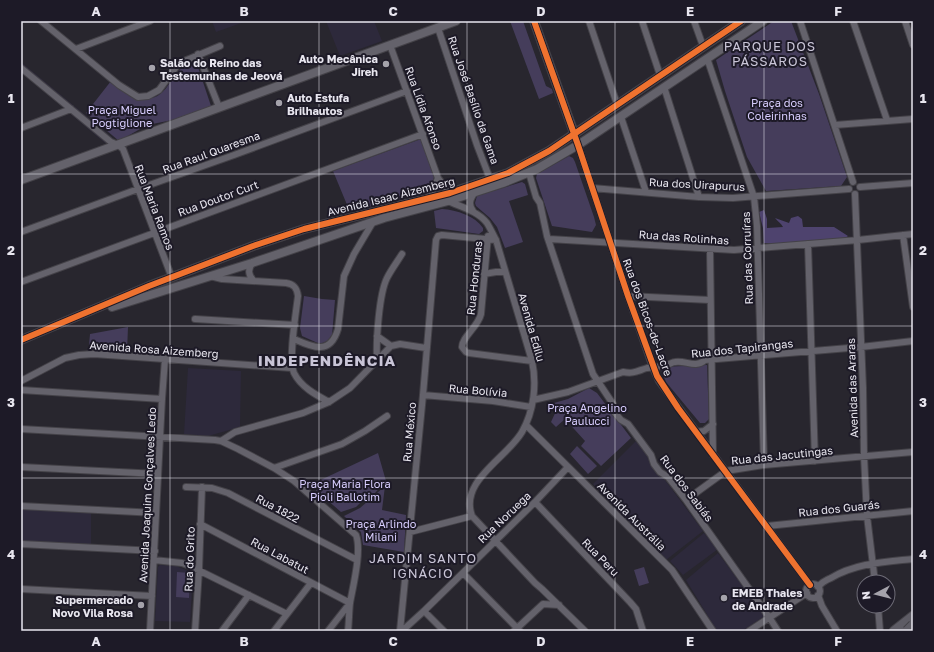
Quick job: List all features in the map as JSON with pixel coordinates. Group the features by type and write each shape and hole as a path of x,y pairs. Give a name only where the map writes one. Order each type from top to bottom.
{"main road":[{"path":"894,631 912,620"},
{"path":"907,631 912,620"}],"street":[{"path":"41,21 132,94 138,97 152,95 159,90 176,67 182,62 220,46"},
{"path":"76,50 150,21"},
{"path":"21,180 456,21"},
{"name":"Rua dos Bicos-de-Lacre","path":"534,21 578,145 653,368 662,385 696,432 810,585"},
{"path":"589,21 617,104"},
{"path":"642,21 660,74"},
{"path":"694,21 703,46"},
{"name":"Avenida Isaac Aizemberg","path":"21,340 252,246 304,229 452,192 523,166 549,151 660,74 741,21"},
{"name":"Avenida Isaac Aizemberg","path":"77,317 252,263 372,222 448,201 529,173 578,145 763,21"},
{"path":"800,21 853,182"},
{"path":"853,21 887,120"},
{"path":"913,22 904,21 913,45"},
{"name":"Rua José Basílio da Gama","path":"438,28 490,179"},
{"name":"Rua Lídia Afonso","path":"390,45 438,178 445,187 452,192"},
{"path":"198,54 219,108"},
{"name":"Rua das Corruíras","path":"707,58 754,197 758,249 764,465"},
{"path":"21,68 111,142 118,145"},
{"path":"664,87 699,197"},
{"name":"Rua Raul Quaresma","path":"21,232 242,152 407,90"},
{"path":"21,128 71,109"},
{"path":"621,116 646,192"},
{"path":"835,125 913,119"},
{"name":"Rua Doutor Curt","path":"21,282 423,134"},
{"name":"Rua Maria Ramos","path":"118,145 123,149 172,278"},
{"path":"549,151 553,154 554,158 552,161"},
{"name":"Rua dos Sabiás","path":"529,173 536,197 540,202 544,215 545,227 589,364 613,404 615,413 620,420 628,424 651,455 654,464 660,472 668,477 686,500 778,631"},
{"path":"427,198 433,190 438,178"},
{"path":"853,182 857,182 860,187"},
{"path":"853,182 850,184 850,192 855,194 858,192 860,187"},
{"path":"860,187 913,183"},
{"name":"Rua dos Uirapurus","path":"592,188 699,197 754,197 849,189"},
{"path":"474,211 470,206 470,201 475,192"},
{"name":"Avenida das Araras","path":"855,194 858,240 867,516 874,574"},
{"name":"Avenida Edilu","path":"448,201 474,211 487,223 496,240 532,361 534,377 532,404 526,425 510,448 474,486 469,500 472,516"},
{"path":"294,339 312,347 320,348 326,346 335,337 338,329 344,276 354,254 372,222"},
{"path":"304,229 303,237 305,242 309,244"},
{"name":"Rua Honduras","path":"489,229 481,314 477,326 464,341 462,347 463,350 469,353 532,361"},
{"path":"289,234 295,242 293,249"},
{"name":"Rua das Rolinhas","path":"549,239 734,250 913,234"},
{"name":"Rua México","path":"401,631 436,240 438,236 442,235 488,240"},
{"path":"903,235 913,307"},
{"path":"488,240 496,240"},
{"path":"808,244 815,461"},
{"path":"710,249 713,455"},
{"path":"377,359 377,336 384,286 389,273 402,254"},
{"path":"252,263 248,269 253,280"},
{"path":"484,274 492,272 505,272"},
{"path":"210,276 222,279 286,282 294,286 298,292 298,296 292,368 299,380 307,388 329,402"},
{"path":"628,296 710,300"},
{"path":"195,319 295,325"},
{"path":"377,336 391,346"},
{"name":"Rua dos Tapirangas","path":"532,404 623,372 632,374 668,365 674,362 684,361 691,364 701,364 705,360 861,347 913,341"},
{"path":"221,441 235,432 303,413 329,402 350,388 391,346 400,344 426,348"},
{"name":"Avenida Rosa Aizemberg","path":"21,381 65,358 94,354 292,368"},
{"name":"Avenida Joaquim Gonçalves Ledo","path":"150,631 165,359"},
{"path":"21,390 162,399"},
{"name":"Rua Bolívia","path":"423,396 532,404"},
{"path":"274,468 346,442 387,416"},
{"path":"696,432 704,430 713,424"},
{"name":"Avenida Austrália","path":"526,425 672,570 713,631"},
{"path":"21,429 160,436 221,441 274,468 302,487 356,535 358,543 357,560 350,603 348,631"},
{"name":"Rua das Jacutingas","path":"686,500 726,471 764,465 913,452"},
{"path":"21,467 158,474"},
{"name":"Rua Noruega","path":"401,631 463,573 568,467"},
{"name":"Rua 1822","path":"186,487 202,487 228,493 357,560"},
{"name":"Rua do Grito","path":"195,631 202,487"},
{"name":"Rua Peru","path":"535,502 636,609 643,631"},
{"path":"21,506 156,513"},
{"name":"Rua dos Guarás","path":"767,526 913,511"},
{"path":"410,532 472,516 534,583 585,631"},
{"name":"Rua Labatut","path":"200,524 350,603"},
{"path":"21,544 155,551"},
{"path":"837,631 822,606 818,595 818,587 821,583 848,569 913,559"},
{"path":"154,560 182,563 287,614"},
{"path":"463,573 517,630 543,604 544,594 542,589"},
{"path":"274,631 311,582"},
{"path":"749,631 806,593 806,589 810,585 815,584 818,587"},
{"path":"21,590 152,596"},
{"path":"806,593 812,597 818,595"},
{"path":"222,631 249,595"},
{"path":"328,631 350,603"},
{"path":"543,604 559,605"},
{"path":"424,611 444,631"},
{"path":"879,614 880,631"}],"shaded area":[{"path":"212,21 247,21 216,32"},
{"path":"326,21 374,21 382,41 340,56"},
{"path":"21,62 113,138 105,143 21,72"},
{"path":"764,210 767,219 767,228 783,227 775,218 789,223 791,218 798,216 802,219 803,227 834,227 848,236 844,239 777,244 764,243 763,228 759,212"},
{"path":"188,368 241,371 240,427 208,436 184,434"},
{"path":"636,441 703,531 666,560 593,484"},
{"path":"21,509 91,512 91,544 21,541"},
{"path":"704,533 718,549 683,575 670,561"},
{"name":"EMEB Thales de Andrade","path":"718,553 765,616 742,631 717,631 686,580"},
{"path":"160,565 176,566 193,573 190,622 155,621 158,567"}],"green space":[{"path":"510,21 523,21 546,86 552,89 553,93 539,99"},
{"name":"Praça dos Coleirinhas","path":"774,21 791,21 819,94 847,177 841,186 766,191 747,157 716,60"},
{"name":"Praça Miguel Pogtiglione","path":"196,61 211,106 178,119 147,125 119,141 86,113 111,81 128,91 151,98 163,92 177,73 188,63"},
{"path":"421,139 434,177 430,190 350,212 333,171"},
{"path":"569,156 573,158 575,162 594,217 596,225 592,232 552,226 536,178 537,174"},
{"path":"522,182 525,184 528,195 509,201 523,242 505,248 497,227 490,218 476,206 475,203 477,196"},
{"path":"442,209 465,214 480,224 483,231 479,234 436,228 434,211"},
{"path":"304,296 335,300 332,335 327,341 320,344 302,336 300,328"},
{"path":"128,327 127,352 91,349 89,345 90,334"},
{"path":"707,365 709,419 705,423 700,423 666,382 660,367"},
{"name":"Praça Angelino Paulucci","path":"589,388 597,393 631,438 601,466 581,446 585,441 565,419 556,427 551,422 557,409 554,403 568,399"},
{"path":"577,446 597,466 588,474 570,454"},
{"name":"Praça Maria Flora Pioli Ballotim","path":"378,453 386,481 375,493 362,501 356,507 341,512 310,485"},
{"name":"Praça Arlindo Milani","path":"385,486 382,510 406,515 404,552 363,545 361,532 344,516 360,508"},
{"path":"644,567 649,583 639,586 634,570"},
{"path":"177,572 190,573 189,598 176,597"}],"cycle path":[{"path":"534,21 578,145 628,296 657,376 678,408 810,585"},
{"path":"21,340 149,286 253,246 304,229 450,193 508,173 549,151 741,21"}],"place":[{"name":"Auto Mecânica Jireh","path":"386,64"},
{"name":"Salão do Reino das Testemunhas de Jeová","path":"152,68"},
{"name":"Auto Estufa Brilhautos","path":"279,103"},
{"name":"EMEB Thales de Andrade","path":"724,598"},
{"name":"Supermercado Novo Vila Rosa","path":"141,605"}],"district":[{"name":"PARQUE DOS PÁSSAROS","path":"770,54"},
{"name":"INDEPENDÊNCIA","path":"327,360"},
{"name":"JARDIM SANTO IGNÁCIO","path":"423,566"}]}
